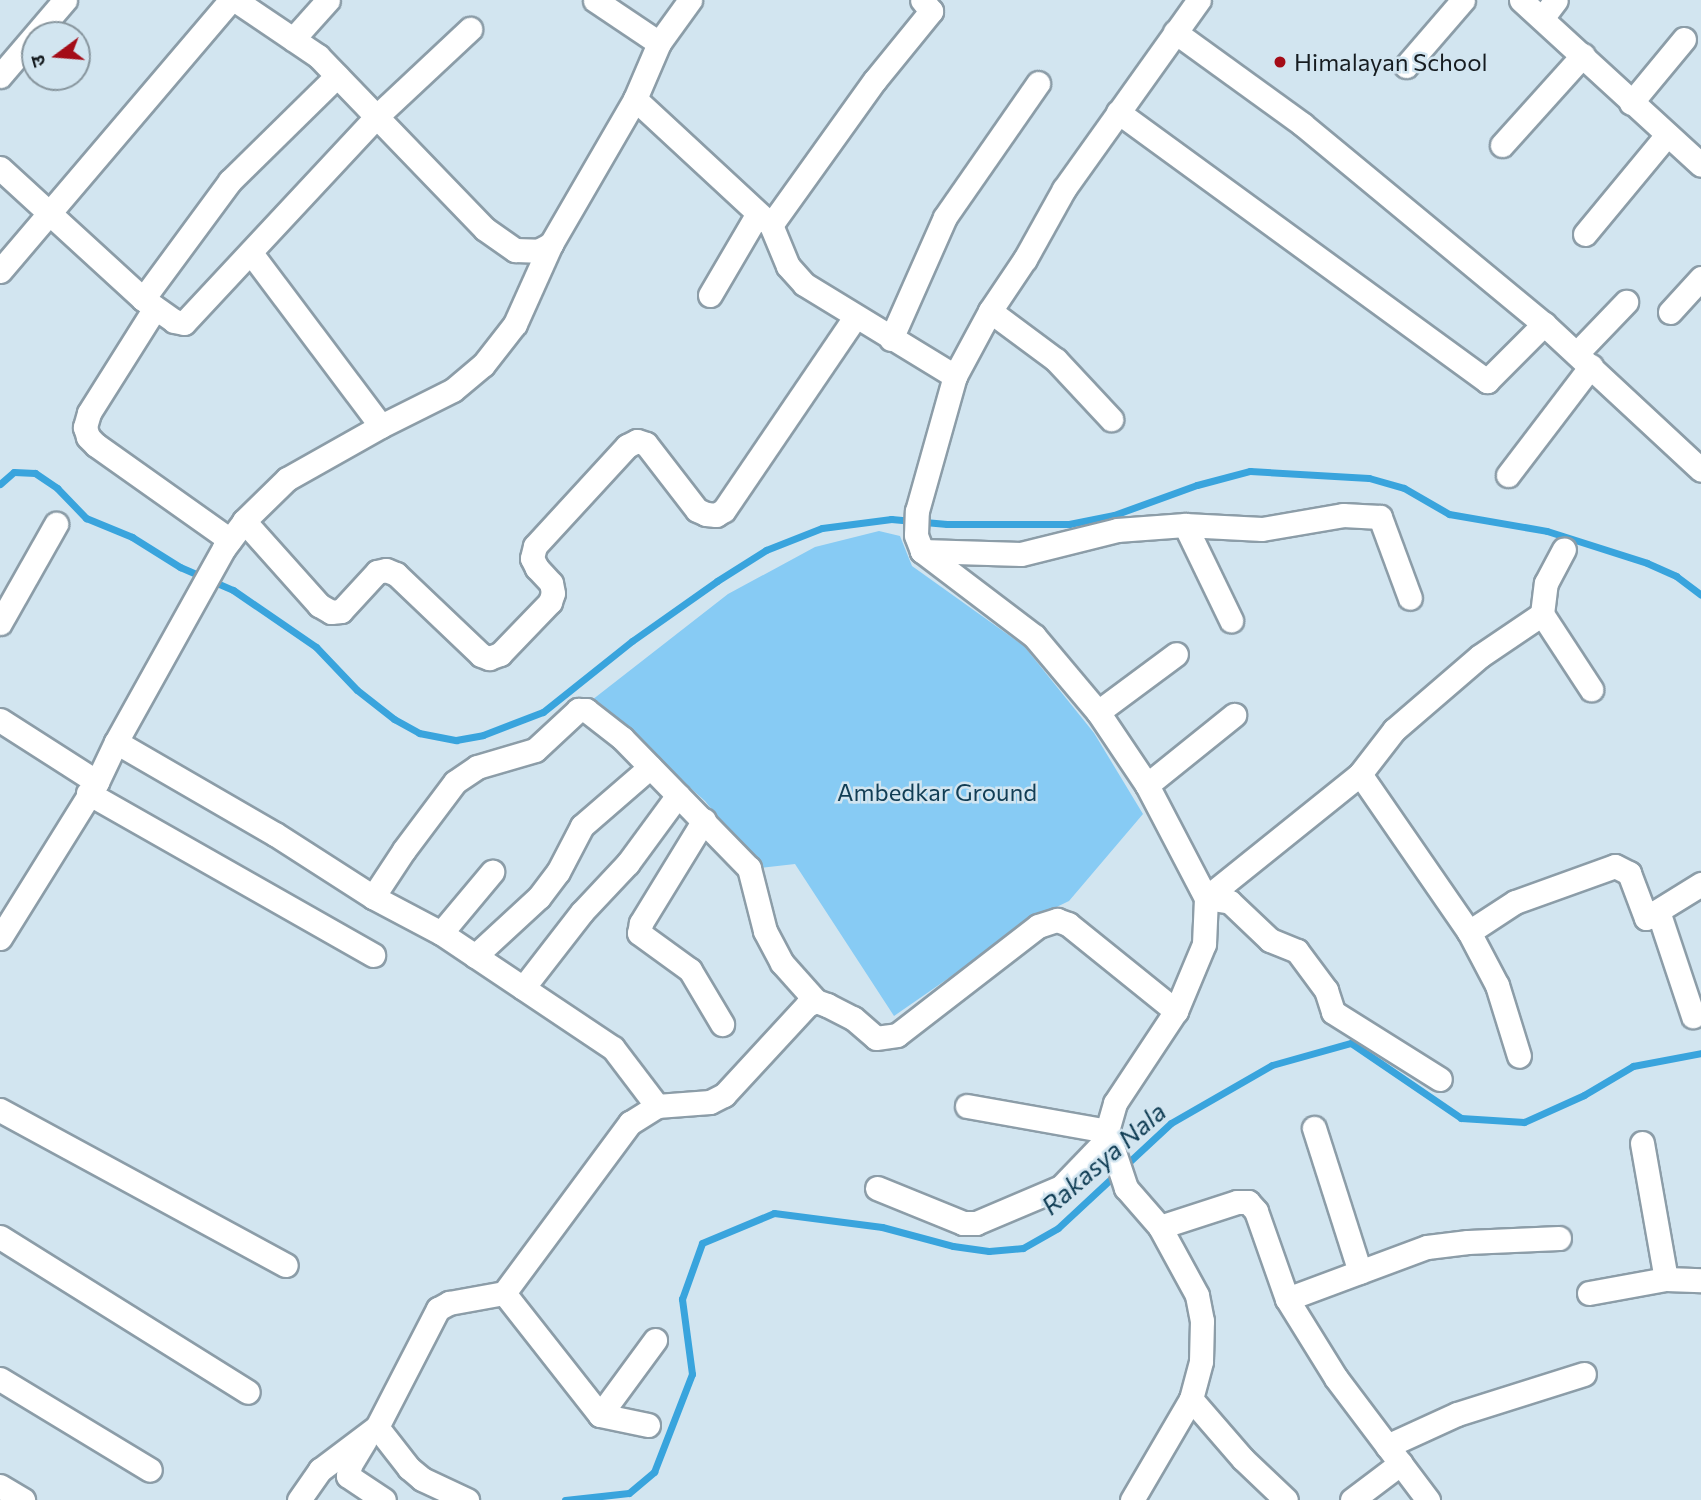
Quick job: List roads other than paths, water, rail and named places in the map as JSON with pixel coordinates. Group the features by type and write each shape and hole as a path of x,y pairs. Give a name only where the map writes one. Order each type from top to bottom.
{"street":[{"path":"0,76 65,0"},
{"path":"0,271 233,0 318,56 485,229 514,250 538,251 551,244"},
{"path":"293,39 328,0"},
{"path":"595,0 659,43"},
{"path":"0,938 92,788 227,544 244,521 287,480 381,426 453,390 483,365 514,324 551,244 635,99 659,43 690,0"},
{"path":"710,295 764,220 931,11 922,0"},
{"path":"1132,1500 1191,1399 1201,1362 1202,1321 1196,1295 1160,1227 1126,1188 1109,1137 1115,1103 1176,1011 1204,944 1206,898 1147,785 1098,712 1034,636 919,543 917,511 955,376 990,311 1025,259 1064,189 1199,0"},
{"path":"1406,66 1463,0"},
{"path":"1521,0 1550,8 1583,55 1631,103 1701,165"},
{"path":"0,168 149,304 174,321 184,323 376,117 470,29"},
{"path":"1175,32 1302,124 1544,324 1701,470"},
{"path":"1631,103 1684,39"},
{"path":"1502,145 1583,55"},
{"path":"227,544 96,445 85,427 89,413 149,304 230,181 337,76"},
{"path":"891,339 945,217 1038,83"},
{"path":"635,99 764,220 796,276 855,317 955,376"},
{"path":"1118,112 1487,381 1544,324"},
{"path":"1585,234 1667,135"},
{"path":"251,253 381,426"},
{"path":"1670,312 1701,278"},
{"path":"1508,475 1626,302"},
{"path":"990,311 1056,360 1111,419"},
{"path":"244,521 319,605 331,612 341,611 377,572 386,570 396,574 481,655 489,658 500,654 550,602 553,593 551,583 537,568 533,558 535,547 627,446 638,441 646,444 697,510 716,515 724,510 855,317"},
{"path":"919,543 1021,554 1117,530 1185,525 1262,529 1343,515 1380,517 1410,598"},
{"path":"0,622 56,524"},
{"path":"1185,525 1231,620"},
{"path":"1564,549 1546,583 1542,614 1591,689"},
{"path":"1206,898 1360,774 1394,730 1480,656 1542,614"},
{"path":"1098,712 1177,654"},
{"path":"373,897 404,850 456,782 477,767 536,750 578,710 586,710 650,766 749,869 765,931 782,963 816,1001 853,1018 876,1038 897,1035 1038,926 1057,920 1068,924 1176,1011"},
{"path":"1147,785 1234,715"},
{"path":"0,720 92,788 373,954"},
{"path":"116,742 275,834 373,897 441,933 613,1048 657,1106"},
{"path":"475,956 539,897 558,872 582,826 650,766"},
{"path":"1360,774 1469,932 1497,985 1519,1056"},
{"path":"523,988 582,912 628,863 678,795"},
{"path":"704,820 640,923 639,933 690,970 722,1024"},
{"path":"1469,932 1515,902 1615,866 1629,873 1646,918 1701,884"},
{"path":"441,933 492,872"},
{"path":"1206,898 1230,902 1270,940 1297,951 1326,990 1333,1012 1440,1079"},
{"path":"1658,911 1693,988 1693,1016"},
{"path":"384,1500 348,1476 350,1465 372,1432 438,1309 449,1303 504,1293 630,1123 657,1106 710,1102 724,1095 801,1010 816,1001"},
{"path":"967,1106 1109,1137"},
{"path":"0,1110 286,1265"},
{"path":"1314,1128 1360,1272"},
{"path":"877,1188 956,1220 976,1223 1061,1186 1109,1137"},
{"path":"1642,1143 1666,1279"},
{"path":"1160,1227 1237,1202 1248,1202 1256,1211 1287,1299 1336,1378 1428,1500"},
{"path":"0,1237 248,1392"},
{"path":"1287,1299 1427,1247 1468,1242 1559,1238"},
{"path":"1589,1293 1666,1279 1701,1280"},
{"path":"504,1293 600,1415 648,1425"},
{"path":"600,1415 655,1340"},
{"path":"1352,1500 1394,1455 1457,1414 1584,1374"},
{"path":"0,1379 150,1470"},
{"path":"1191,1399 1242,1459 1286,1500"},
{"path":"299,1500 320,1471 372,1432"},
{"path":"372,1432 422,1479 467,1500"},
{"path":"0,1486 23,1500"}],"waterway":[{"path":"0,484 14,472 35,473 57,488 86,518 132,537 180,567 233,590 316,647 357,690 394,719 419,733 456,740 483,735 543,712 632,641 717,581 766,550 822,528 891,519 947,524 1069,524 1114,515 1197,485 1250,471 1369,478 1404,488 1449,514 1547,531 1647,563 1676,576 1701,595"},
{"name":"Rakasya Nala","path":"565,1500 629,1493 654,1472 692,1374 682,1299 702,1243 774,1213 882,1227 953,1246 989,1251 1023,1248 1058,1228 1171,1123 1272,1065 1351,1043 1461,1118 1524,1122 1584,1095 1633,1066 1701,1053"}],"place":[{"name":"Himalayan School","path":"1280,62"}],"park label":[{"name":"Ambedkar Ground","path":"937,792"}]}
